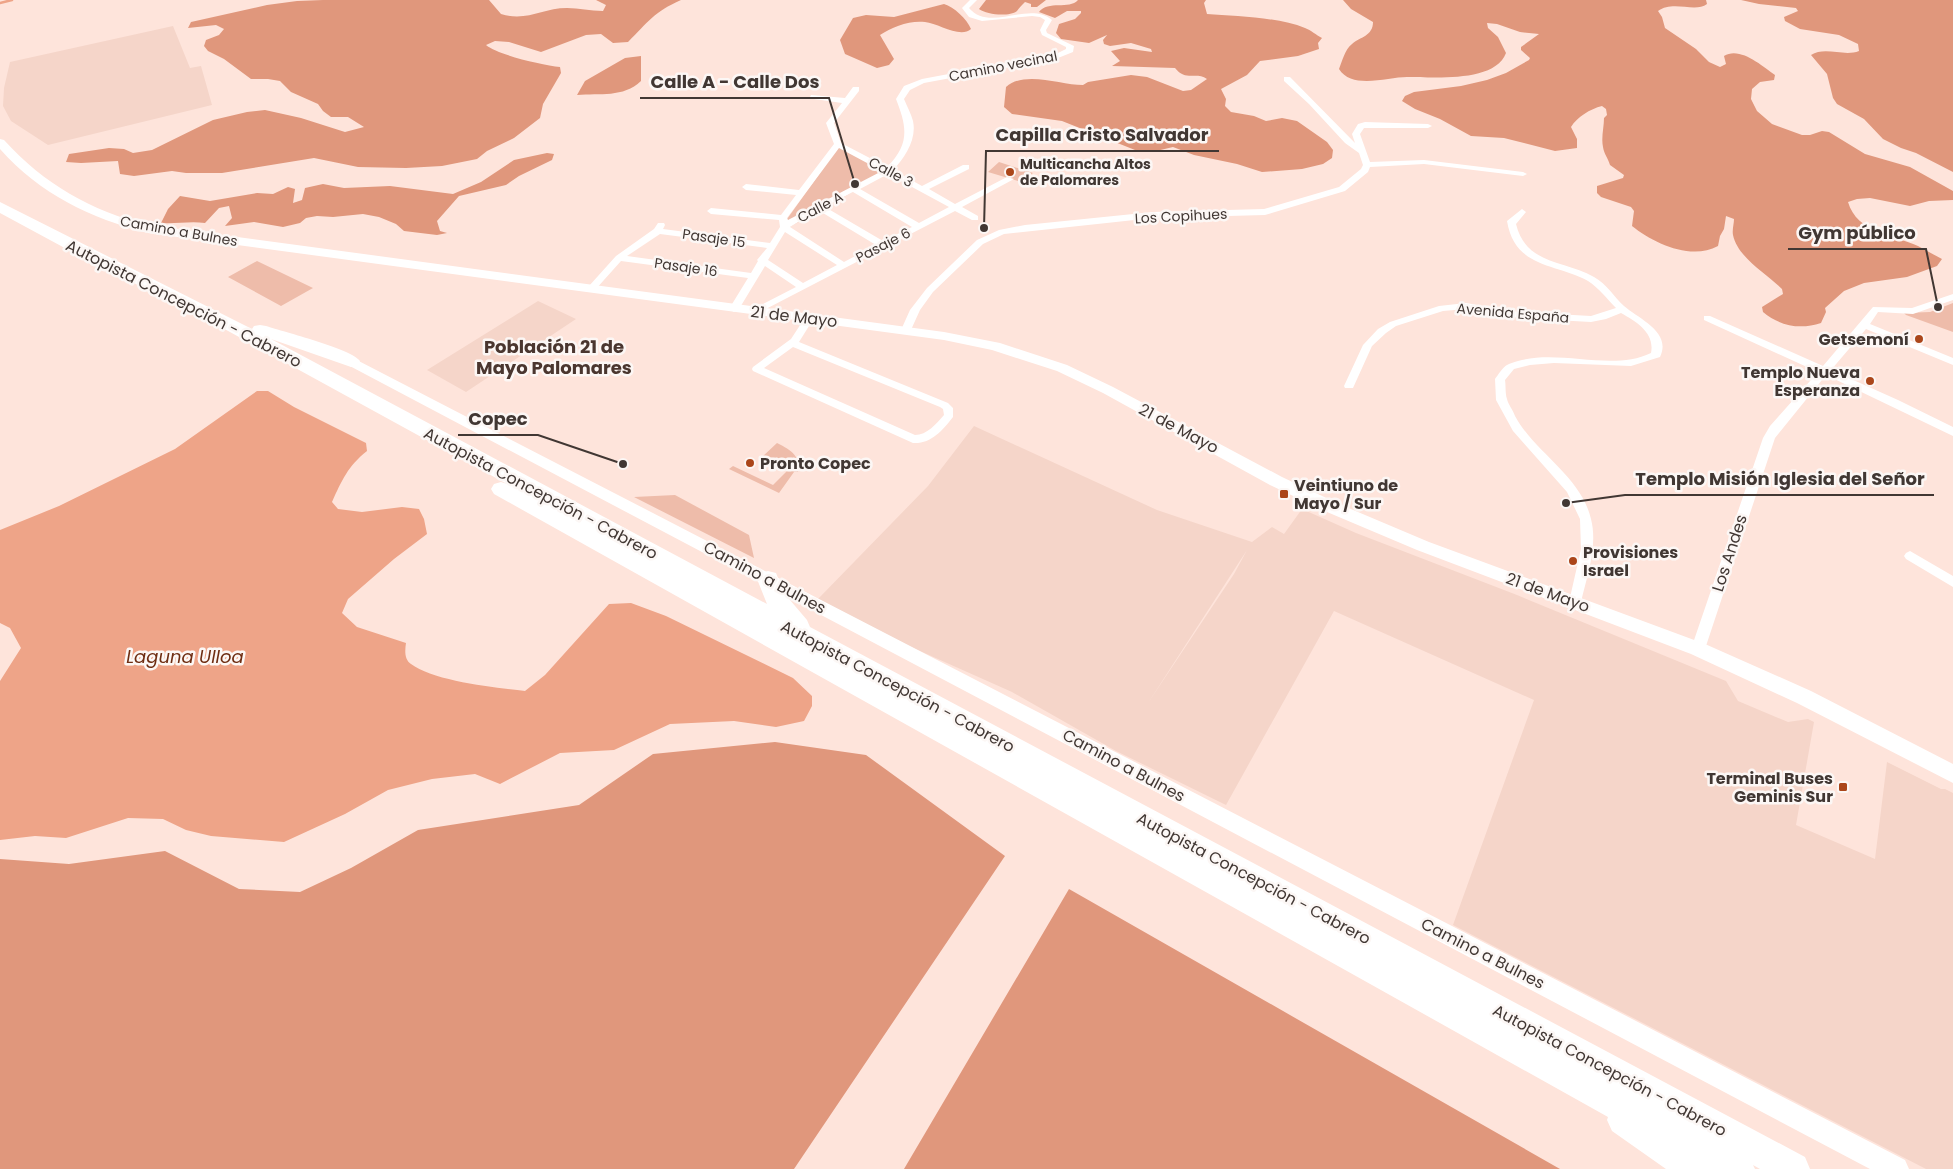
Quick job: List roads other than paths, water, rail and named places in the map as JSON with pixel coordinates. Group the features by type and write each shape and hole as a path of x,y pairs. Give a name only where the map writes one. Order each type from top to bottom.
{"highway":[{"name":"Autopista Concepción - Cabrero","path":"0,207 80,250 214,316 1793,1169"},
{"name":"Autopista Concepción - Cabrero","path":"0,221 202,325 1564,1076 1738,1169"},
{"path":"214,316 327,351 351,361"},
{"path":"768,579 770,589 779,605 814,641"},
{"path":"1564,1076 1642,1135 1695,1169"}],"street":[{"name":"Camino vecinal","path":"888,171 904,154 908,122 900,99 907,88 929,80 1058,56 1070,50 1070,46 1063,42 1045,36 1043,30 1049,20 1043,14 1029,12 993,17 976,17 968,14 965,8 974,0"},
{"path":"1287,79 1312,102 1348,141 1363,152"},
{"path":"784,222 838,144 830,123 856,89"},
{"path":"814,97 847,101"},
{"path":"1428,126 1365,124 1361,126 1356,134 1367,165 1424,162 1523,174"},
{"name":"Camino a Bulnes","path":"0,142 30,173 48,188 67,200 111,219 142,228 188,236 354,257"},
{"name":"Calle 3","path":"838,144 976,218"},
{"name":"Los Copihues","path":"906,330 915,310 930,290 976,246 996,234 1025,228 1153,215 1265,212 1336,191 1358,178 1366,170 1367,165"},
{"path":"923,189 966,167"},
{"name":"Calle A","path":"734,309 784,222 818,207 888,171"},
{"name":"Pasaje 6","path":"756,311 1010,179"},
{"path":"746,187 803,193"},
{"path":"854,189 919,226"},
{"path":"818,207 883,245"},
{"path":"711,211 784,222 844,266"},
{"path":"1522,212 1511,221 1512,228 1529,254 1544,264 1591,279 1600,285 1610,299 1656,336 1659,348 1656,355 1643,361 1627,364 1530,360 1509,368 1499,385 1504,405 1519,434 1564,480 1578,500 1586,519 1589,538 1575,602"},
{"name":"Pasaje 15","path":"619,258 660,227 771,246"},
{"name":"21 de Mayo","path":"354,257 592,288 734,309 906,330 995,346 1062,368 1108,390 1269,477 1333,508 1423,546 1698,649 1813,701 1953,774"},
{"path":"592,288 619,258"},
{"name":"Pasaje 16","path":"619,258 753,276"},
{"path":"762,260 803,287"},
{"name":"Los Andes","path":"1698,649 1769,438 1876,309 1913,311 1953,297"},
{"name":"Avenida España","path":"1349,386 1368,345 1382,331 1393,324 1442,308 1466,306 1519,315 1591,319 1604,317 1622,309"},
{"path":"792,343 944,405 950,411 949,415 928,437 913,439 757,369 800,336 809,318"},
{"path":"1707,318 1953,432"},
{"path":"1864,325 1953,362"},
{"name":"Camino a Bulnes","path":"351,361 1896,1169"},
{"path":"1910,556 1953,582"}],"water":[{"name":"Laguna Ulloa","path":"257,391 268,391 294,407 366,443 367,451 346,474 332,502 338,509 362,512 402,507 419,509 424,519 427,534 394,559 348,599 342,613 357,627 406,643 406,657 411,664 421,670 449,679 482,686 525,691 545,675 609,604 631,603 666,616 793,678 812,696 812,706 804,721 776,727 734,721 670,724 614,750 560,753 500,784 475,774 432,779 388,790 345,814 284,842 211,836 186,830 163,819 128,818 66,838 35,836 0,840 0,681 21,648 10,628 0,623 0,530 59,506 175,449"}],"waterway":[{"path":"0,3 12,0"}],"place":[{"name":"Multicancha Altos de Palomares","path":"1010,172"},
{"name":"Calle A - Calle Dos","path":"855,184"},
{"name":"Capilla Cristo Salvador","path":"984,228"},
{"name":"Gym público","path":"1938,307"},
{"name":"Getsemoní","path":"1919,339"},
{"name":"Templo Nueva Esperanza","path":"1870,381"},
{"name":"Pronto Copec","path":"750,463"},
{"name":"Copec","path":"623,464"},
{"name":"Veintiuno de Mayo / Sur","path":"1284,494"},
{"name":"Templo Misión Iglesia del Señor","path":"1566,503"},
{"name":"Provisiones Israel","path":"1573,561"},
{"name":"Terminal Buses Geminis Sur","path":"1843,787"}],"district":[{"name":"Población 21 de Mayo Palomares","path":"554,357"}]}
